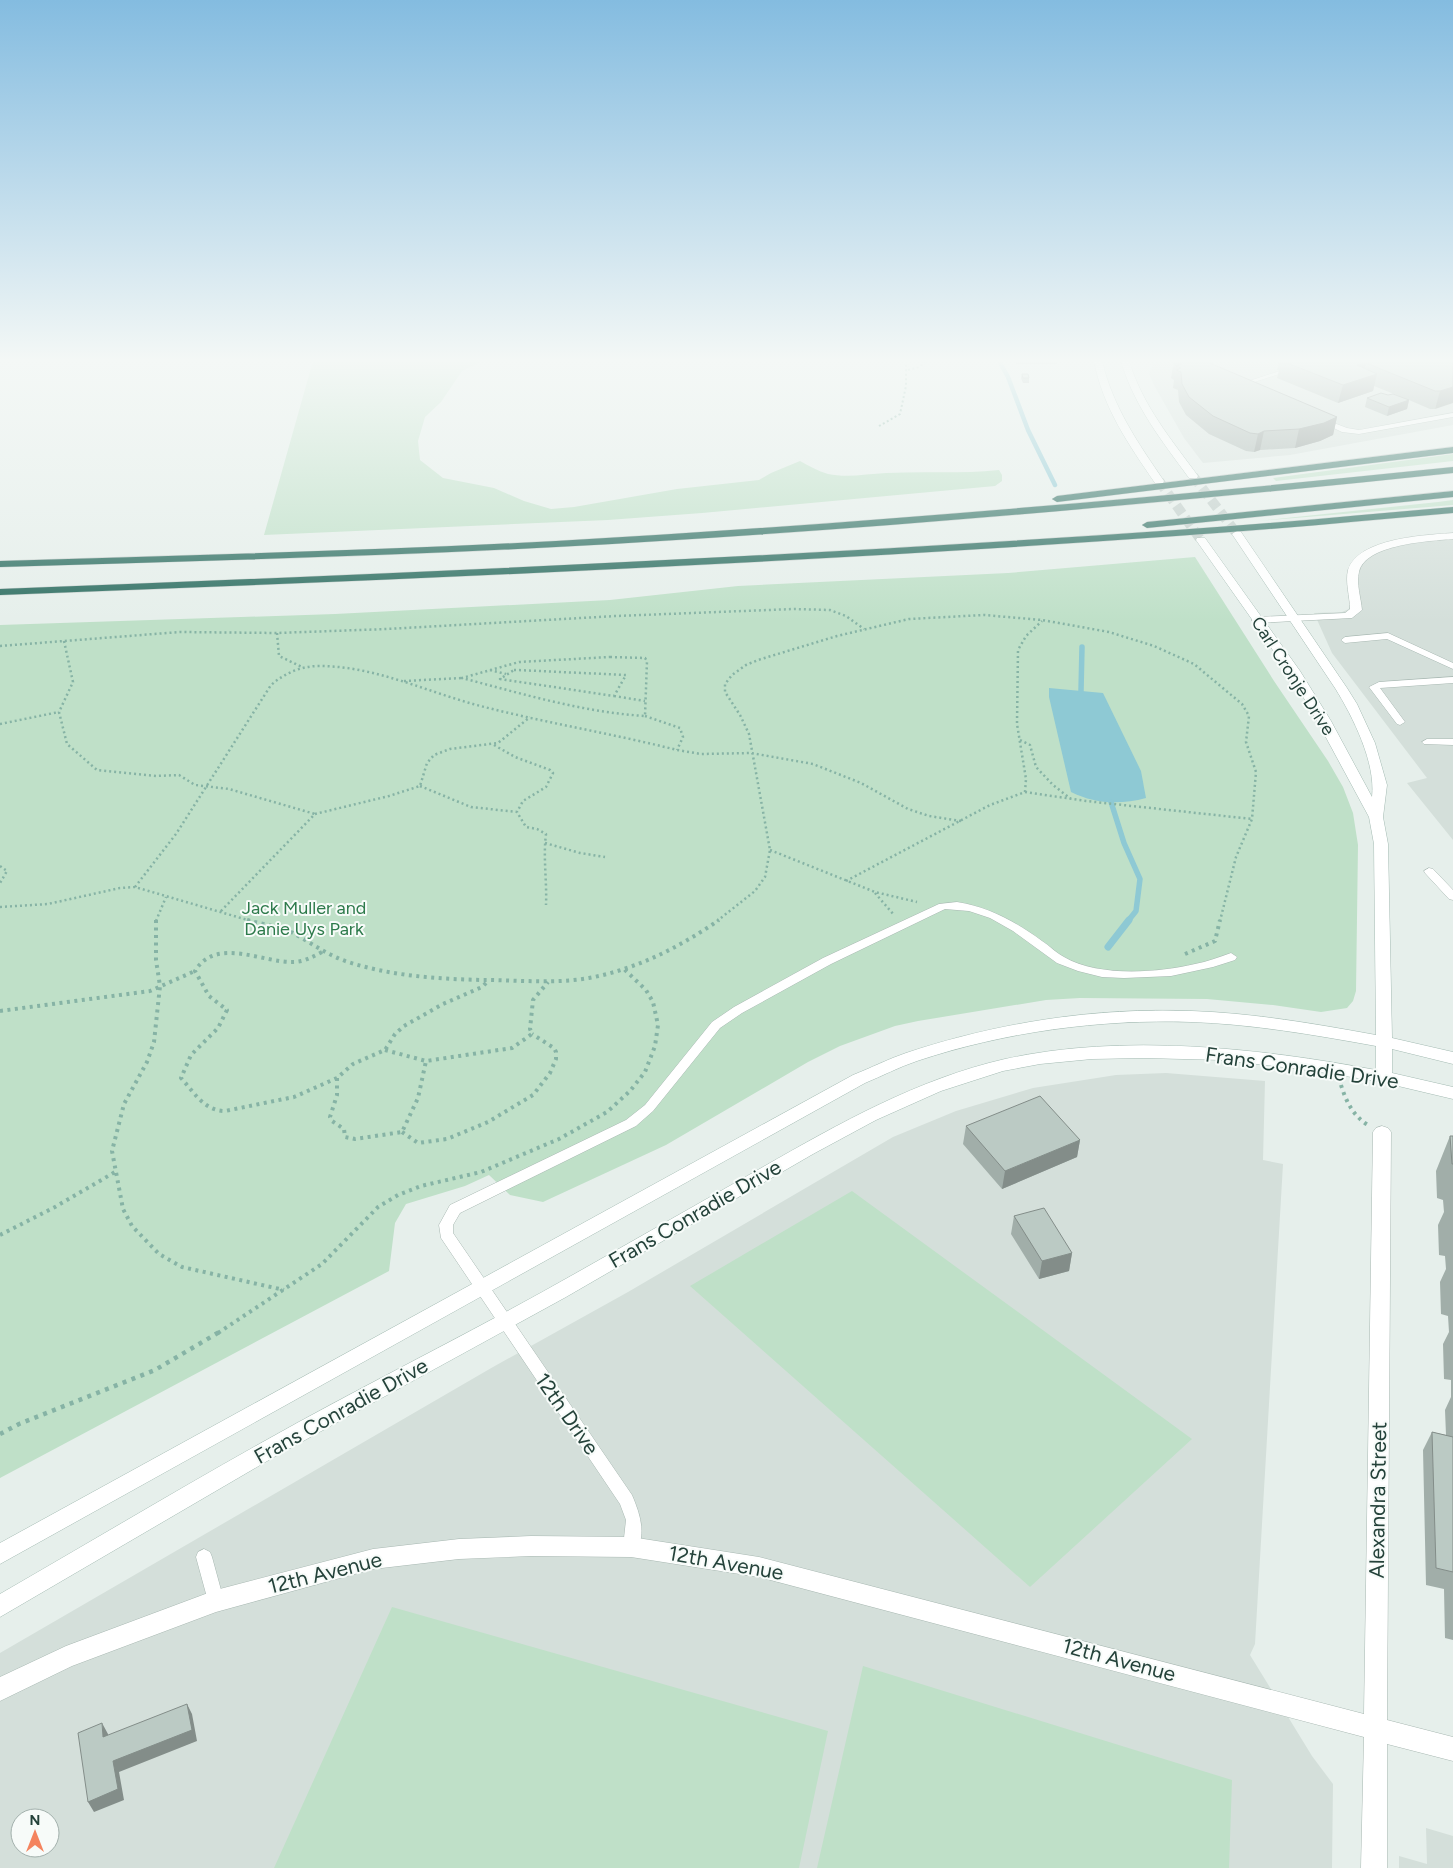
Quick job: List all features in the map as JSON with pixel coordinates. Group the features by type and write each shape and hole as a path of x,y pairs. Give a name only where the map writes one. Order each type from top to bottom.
{"highway":[{"path":"870,524 1453,450"},
{"path":"0,564 553,544 870,524 1155,500 1453,470"},
{"path":"792,555 1178,522 1453,494"},
{"path":"0,592 420,576 1179,533 1453,510"}],"main road":[{"path":"1137,448 1159,481"},
{"path":"1172,448 1193,476"},
{"name":"Carl Cronje Drive","path":"1236,534 1351,704 1369,743 1380,785 1376,817 1381,844 1382,873 1384,1076"},
{"path":"1257,620 1348,616 1354,613 1356,604 1353,570 1358,562 1372,552 1405,542 1453,536"},
{"name":"Carl Cronje Drive","path":"1200,540 1306,689 1334,737 1376,817"},
{"name":"Frans Conradie Drive","path":"0,1554 859,1079 910,1058 966,1041 1028,1028 1083,1022 1181,1016 1227,1019 1334,1032 1384,1041 1453,1058"},
{"name":"Frans Conradie Drive","path":"0,1606 305,1429 506,1321 866,1116 922,1090 982,1071 1039,1058 1096,1052 1170,1052 1244,1055 1384,1076 1453,1093"},
{"name":"Alexandra Street","path":"1374,1868 1382,1132"},
{"name":"12th Avenue","path":"0,1689 66,1657 216,1601 373,1559 459,1549 531,1546 632,1547 759,1567 1453,1749"}],"lane":[{"path":"1345,640 1379,635 1388,636 1453,666"},
{"path":"1400,722 1374,687 1379,685 1453,680"},
{"path":"1427,742 1453,742"},
{"path":"1429,871 1453,897"},
{"path":"902,926 943,906 957,905 970,907 990,913 1019,929 1063,962 1092,972 1153,974 1218,963 1231,957"},
{"name":"12th Drive","path":"632,1547 634,1520 626,1500 446,1234 446,1225 454,1209 630,1123 649,1108 716,1025 738,1010 902,926"},
{"path":"204,1557 216,1601"}],"path":[{"path":"0,646 180,632 277,633 443,627 616,616 794,608 830,610 846,616 864,629"},
{"path":"0,907 48,904 120,888 135,887 290,932 322,952 348,962 402,975 441,980 549,981 588,978 624,969 656,957 687,942 733,910 755,891 765,877 770,850 749,734 725,692 725,684 732,674 758,660 864,629 909,619 984,615 1042,620 1109,632 1180,657 1194,664 1242,704 1248,716 1246,742 1256,772 1252,819 1236,857 1215,940 1182,955"},
{"path":"1025,792 1026,779 1017,724 1018,650 1026,636 1042,620"},
{"path":"277,633 279,656 303,667"},
{"path":"64,641 74,682 60,712 67,744 97,770 156,776 179,775 195,784 230,789 315,814 389,796 420,786 471,807 517,812"},
{"path":"401,682 462,678 520,662 610,657 645,658 647,660 645,716"},
{"path":"135,887 176,834 271,685 278,678 303,667 342,667 475,704 677,750 702,754 751,753 791,758 820,766 861,784 908,810 929,816 961,821"},
{"path":"490,670 507,674"},
{"path":"614,696 626,675 517,670 500,679 645,701"},
{"path":"462,678 557,704 620,715 645,716 680,728 683,737 677,750"},
{"path":"0,724 60,712"},
{"path":"420,786 430,760 435,756 454,749 494,745 508,736 530,716"},
{"path":"1020,740 1030,745 1036,767 1053,785 1071,799"},
{"path":"494,745 515,757 550,770 553,773 551,781 536,796 523,801 517,812 521,825 525,828 544,831 546,834 546,905"},
{"path":"846,881 990,805 1025,792 1086,801 1252,819"},
{"path":"221,911 315,814"},
{"path":"545,843 580,853 604,856"},
{"path":"770,850 875,892 919,902"},
{"path":"0,866 6,871 0,883"},
{"path":"875,892 902,926"},
{"path":"166,897 156,916 156,960 160,986 154,1042 147,1062 124,1104 112,1151 124,1209 132,1226 159,1254 182,1267 285,1290"},
{"path":"0,1011 150,991 195,971 201,961 216,955 254,954 286,962 298,962 322,952"},
{"path":"0,1434 19,1424 155,1370 285,1290 322,1264 378,1207 398,1195 421,1186 481,1172 559,1139 607,1112 630,1091 645,1072 655,1046 658,1025 653,1002 646,990 624,969"},
{"path":"195,971 209,996 227,1010 226,1017 218,1028 191,1053 181,1078 206,1106 216,1111 225,1111 294,1096 337,1078 353,1064 386,1050 395,1034 404,1026 443,1004 482,987 489,981"},
{"path":"337,1078 337,1095 330,1109 330,1117 332,1121 344,1129 345,1136 355,1139 402,1132 418,1143 447,1140 488,1122 533,1095 550,1073 556,1059 556,1052 554,1048 532,1034 530,1029 533,1000 549,981"},
{"path":"386,1050 426,1061 512,1048 532,1034"},
{"path":"402,1132 412,1116 423,1082 426,1061"},
{"path":"1340,1082 1351,1108 1363,1122 1382,1132"},
{"path":"0,1235 115,1172"}],"shaded area":[{"path":"1192,448 1327,448 1290,455 1203,463"},
{"path":"1453,535 1453,840 1407,783 1427,778 1332,653 1314,613 1342,612 1349,609 1351,603 1350,570 1370,551"},
{"path":"1166,1073 1265,1081 1263,1160 1283,1164 1255,1644 1250,1655 1312,1756 1333,1784 1332,1868 0,1868 0,1653 493,1367 628,1292 893,1137 956,1111 1033,1088 1116,1075"},
{"path":"1426,1828 1453,1836 1453,1868 1399,1868 1399,1856 1427,1864"}],"green space":[{"path":"288,448 419,448 420,460 443,478 494,488 524,501 551,509 574,507 677,489 759,480 800,461 824,473 842,476 900,472 999,470 1002,475 1002,481 995,486 702,513 608,520 264,535"},
{"path":"1453,454 1453,461 1276,481 1273,478"},
{"path":"1453,500 1453,505 1258,521 1438,502"},
{"name":"Jack Muller and Danie Uys Park","path":"1195,557 1274,681 1328,761 1343,787 1353,813 1358,845 1356,991 1353,1001 1347,1008 1321,1012 1273,1005 1207,999 1080,998 1046,1000 895,1026 840,1046 808,1062 666,1145 543,1202 510,1195 489,1175 465,1186 406,1204 395,1223 389,1271 0,1478 0,625 335,614 610,600 738,586 1008,573"},
{"path":"852,1191 1192,1439 1030,1587 690,1286"},
{"path":"392,1607 828,1731 799,1868 274,1868"},
{"path":"863,1666 1232,1780 1229,1868 817,1868"}],"water":[{"path":"1049,688 1103,693 1141,771 1146,798 1127,802 1108,802 1089,799 1071,792 1049,697"}],"building":[{"path":"1040,1096 1080,1140 1005,1171 966,1126"},
{"path":"1450,1136 1453,1136 1453,1164 1452,1164"},
{"path":"1044,1208 1072,1253 1042,1261 1014,1216"},
{"path":"1432,1432 1453,1437 1453,1572 1436,1568"},
{"path":"187,1704 192,1730 113,1761 118,1789 88,1802 78,1733 102,1723 103,1737"}],"waterway":[{"path":"1037,448 1055,485"},
{"path":"1081,691 1082,647"},
{"path":"1111,802 1124,843 1140,879 1136,911 1128,921"},
{"path":"1108,947 1129,920"}],"tunnel":[{"path":"1193,476 1237,534"},
{"path":"1159,481 1201,540"}]}
